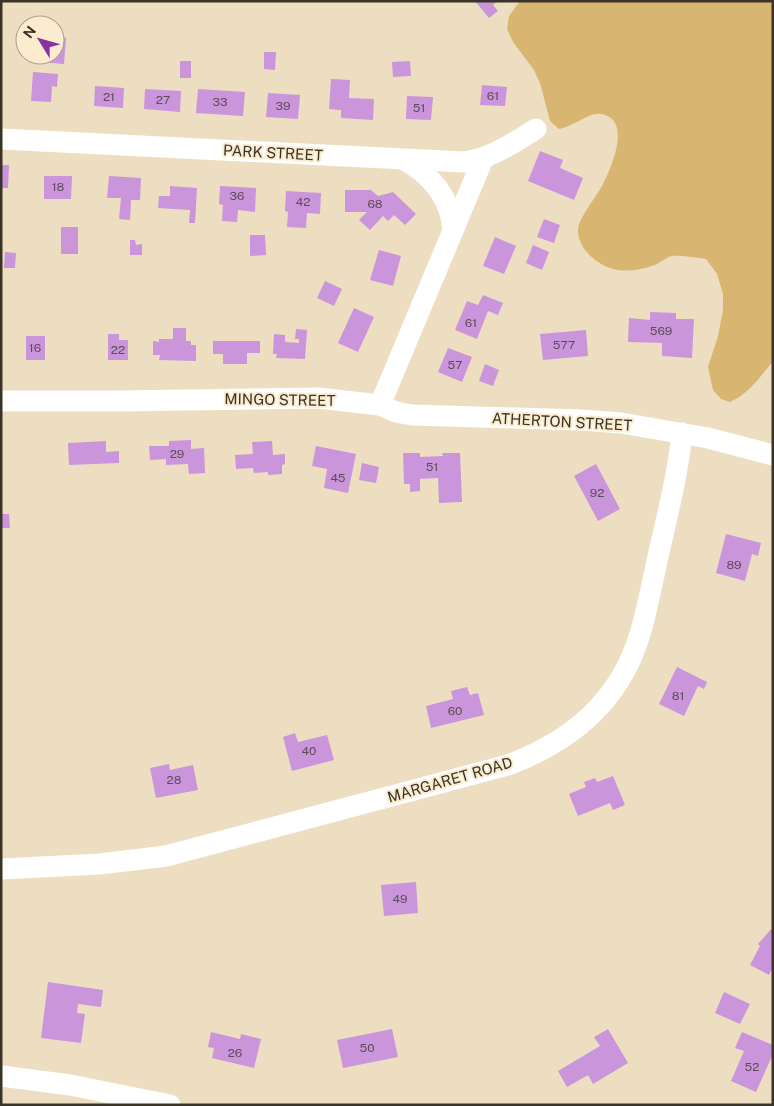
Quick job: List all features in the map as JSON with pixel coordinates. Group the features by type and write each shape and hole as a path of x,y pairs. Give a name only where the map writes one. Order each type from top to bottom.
{"street":[{"name":"PARK STREET","path":"1,139 465,162 483,159 498,153 536,129"},
{"path":"380,405 483,159"},
{"path":"404,160 430,178 443,195 451,213 453,230"},
{"name":"MINGO STREET","path":"1,401 306,398 380,405"},
{"name":"ATHERTON STREET","path":"380,405 396,412 412,415 601,421 708,438 773,455"},
{"name":"MARGARET ROAD","path":"1,869 100,864 166,856 508,765 541,752 555,744 582,724 606,699 626,668 633,652 644,617 670,504 679,460 682,433"},
{"path":"1,1076 70,1085 170,1105"}],"shaded area":[{"path":"520,1 773,1 773,361 754,384 737,399 730,402 721,399 713,390 708,367 718,336 723,310 723,294 717,274 706,259 672,256 650,267 621,270 604,266 588,253 580,242 578,236 579,224 602,186 614,157 618,134 616,125 611,118 601,114 591,115 570,126 559,129 550,121 540,83 534,70 513,42 507,29 509,16"}],"building":[{"path":"475,1 498,1 493,5 498,11 489,18"},
{"path":"264,52 276,52 275,70 264,69"},
{"path":"180,61 191,61 191,78 180,78"},
{"path":"410,61 411,76 393,77 392,62"},
{"path":"33,72 58,74 57,87 52,86 51,102 31,101"},
{"path":"331,79 350,80 349,98 374,99 373,120 341,118 341,110 329,109"},
{"path":"482,85 507,87 505,106 480,105"},
{"path":"95,86 124,88 123,108 94,106"},
{"path":"145,89 181,91 180,112 144,109"},
{"path":"198,89 245,92 243,116 196,113"},
{"path":"268,93 300,95 298,119 266,117"},
{"path":"407,96 433,97 431,120 406,119"},
{"path":"540,151 563,160 560,168 583,178 574,200 528,181"},
{"path":"1,165 9,165 8,188 1,188"},
{"path":"44,176 72,176 71,199 44,199"},
{"path":"109,176 141,178 140,200 131,200 130,220 119,219 121,198 107,198"},
{"path":"170,186 197,188 195,223 189,223 190,210 158,208 159,196 170,196"},
{"path":"220,186 256,188 255,212 238,210 237,222 222,221 223,205 219,204"},
{"path":"345,190 371,190 378,196 393,192 416,214 405,225 394,215 388,221 383,216 370,230 359,220 367,212 345,212"},
{"path":"286,191 321,193 320,214 307,213 306,228 287,227 288,212 285,211"},
{"path":"544,219 560,225 554,243 537,237"},
{"path":"61,227 78,227 78,254 61,254"},
{"path":"250,235 265,235 266,255 250,256"},
{"path":"495,237 516,246 504,274 483,266"},
{"path":"130,240 135,240 136,245 142,244 142,255 130,255"},
{"path":"533,245 549,252 542,270 526,263"},
{"path":"379,250 401,256 393,286 370,280"},
{"path":"5,252 16,253 15,268 4,268"},
{"path":"325,281 342,289 334,306 317,298"},
{"path":"483,295 503,303 498,315 488,311 477,339 455,330 467,301 478,305"},
{"path":"354,308 374,317 358,352 338,343"},
{"path":"650,312 676,313 676,319 694,319 692,358 662,356 662,343 628,342 629,318 650,320"},
{"path":"173,328 186,328 186,341 191,341 191,345 196,345 196,361 159,360 160,355 153,355 153,341 159,342 159,339 173,339"},
{"path":"296,329 307,330 305,359 276,358 277,354 273,354 274,334 285,335 285,342 299,343 299,339 295,339"},
{"path":"586,330 588,356 543,360 540,334"},
{"path":"108,334 119,334 119,340 128,340 128,360 108,360"},
{"path":"26,336 45,336 45,360 26,360"},
{"path":"213,341 260,341 260,353 247,353 247,364 223,364 223,354 213,354"},
{"path":"448,348 472,357 462,382 438,372"},
{"path":"485,364 499,370 493,386 479,381"},
{"path":"191,440 191,449 204,448 205,473 189,474 188,464 166,465 166,459 150,460 149,446 169,446 169,441"},
{"path":"106,441 106,452 119,451 119,463 69,465 68,443"},
{"path":"272,441 273,455 285,454 282,474 254,473 253,468 236,469 235,455 253,454 252,442"},
{"path":"316,446 356,454 348,493 324,488 327,469 312,466"},
{"path":"403,453 420,453 420,457 443,456 442,453 460,453 462,502 439,503 438,478 420,479 420,491 410,492 410,484 404,484"},
{"path":"362,463 379,467 376,483 359,480"},
{"path":"596,464 620,509 598,521 574,476"},
{"path":"1,514 9,514 10,528 1,528"},
{"path":"726,534 761,543 758,556 752,554 745,581 716,573"},
{"path":"677,667 707,682 704,689 698,686 684,716 659,704"},
{"path":"467,687 470,695 478,693 484,715 431,728 426,706 453,699 451,691"},
{"path":"295,733 298,742 327,735 334,760 292,771 283,737"},
{"path":"169,764 170,770 193,765 198,790 156,798 150,768"},
{"path":"613,776 625,805 613,810 610,803 578,816 569,794 586,787 584,782 595,778 597,782"},
{"path":"416,882 418,913 384,916 381,885"},
{"path":"773,927 773,967 769,975 750,965 760,946 758,944"},
{"path":"48,982 103,990 101,1007 78,1004 77,1013 85,1014 81,1043 41,1038"},
{"path":"724,992 750,1004 740,1024 715,1013"},
{"path":"392,1029 398,1057 343,1068 337,1040"},
{"path":"608,1029 628,1063 593,1084 588,1075 567,1087 558,1071 600,1046 594,1037"},
{"path":"211,1032 240,1039 241,1034 261,1039 254,1068 212,1058 214,1048 208,1047"},
{"path":"742,1032 773,1045 773,1054 756,1092 731,1081 744,1051 735,1048"}]}
